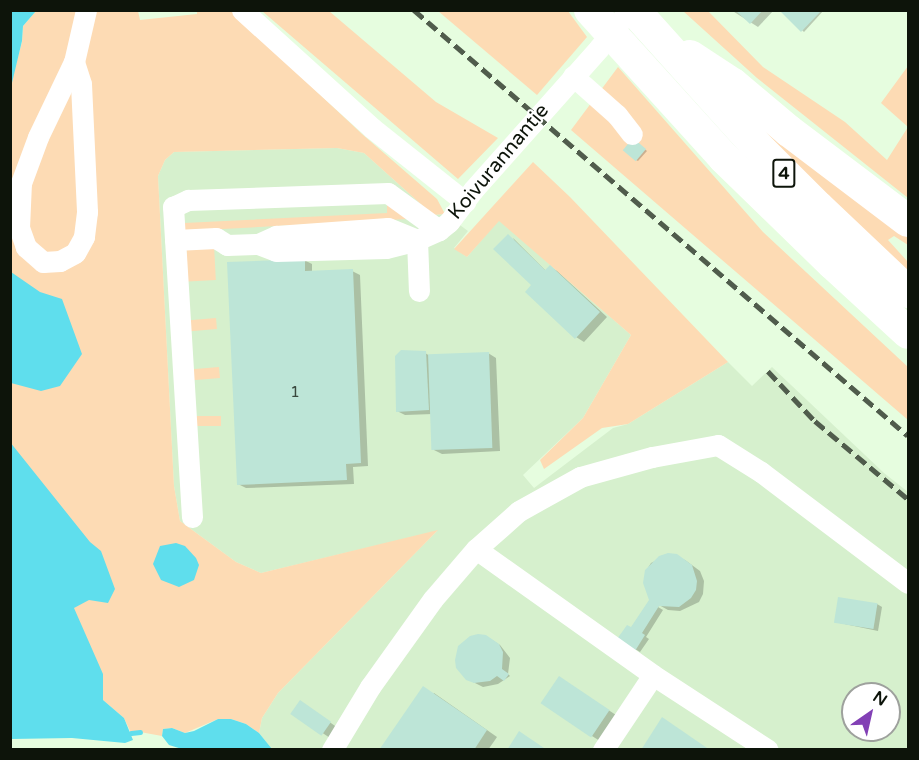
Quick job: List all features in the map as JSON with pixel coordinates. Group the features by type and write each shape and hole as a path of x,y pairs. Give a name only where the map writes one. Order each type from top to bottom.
{"highway":[{"name":"4","path":"590,10 645,73 755,189 909,333"},
{"name":"4","path":"634,10 786,174 909,292"},
{"path":"667,46 699,60 733,84 789,130 909,221"}],"street":[{"path":"74,62 81,84 87,212 85,229 75,253 60,261 43,262 26,247 19,228 21,183 38,137 74,62 86,10"},
{"path":"242,10 372,128 465,202"},
{"name":"Koivurannantie","path":"175,240 216,237 227,245 258,244 276,251 386,248 417,240 439,230 449,222 629,10"},
{"path":"573,76 617,115 632,134"},
{"path":"192,517 172,207 188,200 388,193 439,230"},
{"path":"417,240 419,291"},
{"path":"332,750 370,687 433,599 476,549 519,511 580,477 652,457 718,445 761,472 909,583"},
{"path":"476,549 653,675 740,742 768,750"},
{"path":"603,750 653,675"}],"shaded area":[{"path":"36,11 138,11 140,20 197,14 197,11 231,11 362,134 437,199 445,214 433,215 364,153 337,148 174,152 165,160 158,176 174,486 180,521 236,562 261,573 438,530 278,693 262,718 259,733 246,724 231,719 218,719 185,733 172,728 163,729 162,736 140,732 131,733 124,718 103,700 10,544 10,87 22,42 23,26"},
{"path":"262,11 329,11 436,102 498,138 458,179"},
{"path":"438,11 568,11 587,37 537,95"},
{"path":"683,11 708,11 763,67 845,122 887,160 908,127 908,198 757,78"},
{"path":"908,66 908,127 881,103"},
{"path":"618,67 763,232 908,367 908,420 571,130"},
{"path":"716,79 847,194 908,238 908,245 894,236 888,240 908,262 908,272 815,185"},
{"path":"337,148 364,153 433,215 445,214 468,231 454,248 467,257 499,220 631,335 583,418 523,475 534,488 613,428 628,424 728,362 752,386 772,367 884,473 908,492 908,749 272,749 259,733 262,718 278,693 437,531 261,573 236,562 180,521 174,486 158,176 165,160 174,152"},
{"path":"533,162 570,197 728,362 628,424 602,428 544,469 540,460 583,418 631,335 499,221 467,257 454,249"},
{"path":"387,201 407,219 185,231 180,227 184,223 387,213"},
{"path":"214,245 216,280 188,281 186,246"},
{"path":"216,318 217,329 190,331 189,320"},
{"path":"219,367 220,378 193,380 192,369"},
{"path":"193,416 221,416 221,426 193,426"}],"water":[{"path":"11,10 36,11 23,26 22,41 11,87"},
{"path":"11,272 40,292 62,299 82,354 60,386 41,391 11,383"},
{"path":"10,442 90,542 101,551 115,589 108,603 89,600 74,608 103,674 103,700 124,718 133,740 125,743 72,738 11,739"},
{"path":"176,543 185,546 199,565 194,580 179,587 161,580 153,564 160,546"},
{"path":"218,719 231,719 246,724 259,733 272,749 182,749 169,745 162,736 163,729 172,728 185,733"}],"building":[{"path":"735,10 763,10 750,24"},
{"path":"779,10 822,10 801,32"},
{"path":"633,138 646,149 636,161 623,150"},
{"path":"508,234 545,270 550,265 600,312 575,339 525,292 531,285 493,249"},
{"path":"305,259 305,271 353,269 361,463 346,464 347,480 237,485 227,262"},
{"path":"401,350 426,351 429,410 396,412 395,356"},
{"path":"489,352 492,448 431,450 428,354"},
{"path":"668,553 677,554 692,565 697,581 696,590 691,598 679,607 659,606 642,633 645,635 635,651 617,639 627,625 631,627 649,600 643,583 645,570 659,556"},
{"path":"838,597 878,603 873,629 834,623"},
{"path":"486,635 499,644 503,652 502,669 509,674 504,681 497,676 490,681 474,683 466,680 456,668 458,646 470,636"},
{"path":"559,676 610,710 591,737 541,703"},
{"path":"423,686 487,730 474,750 379,750"},
{"path":"300,700 331,722 321,736 290,714"},
{"path":"662,717 710,750 641,750"},
{"path":"519,731 547,750 507,750"}],"waterway":[{"path":"131,733 140,732"}],"railway":[{"path":"414,10 908,436"},
{"path":"768,371 815,421 908,499"}]}
